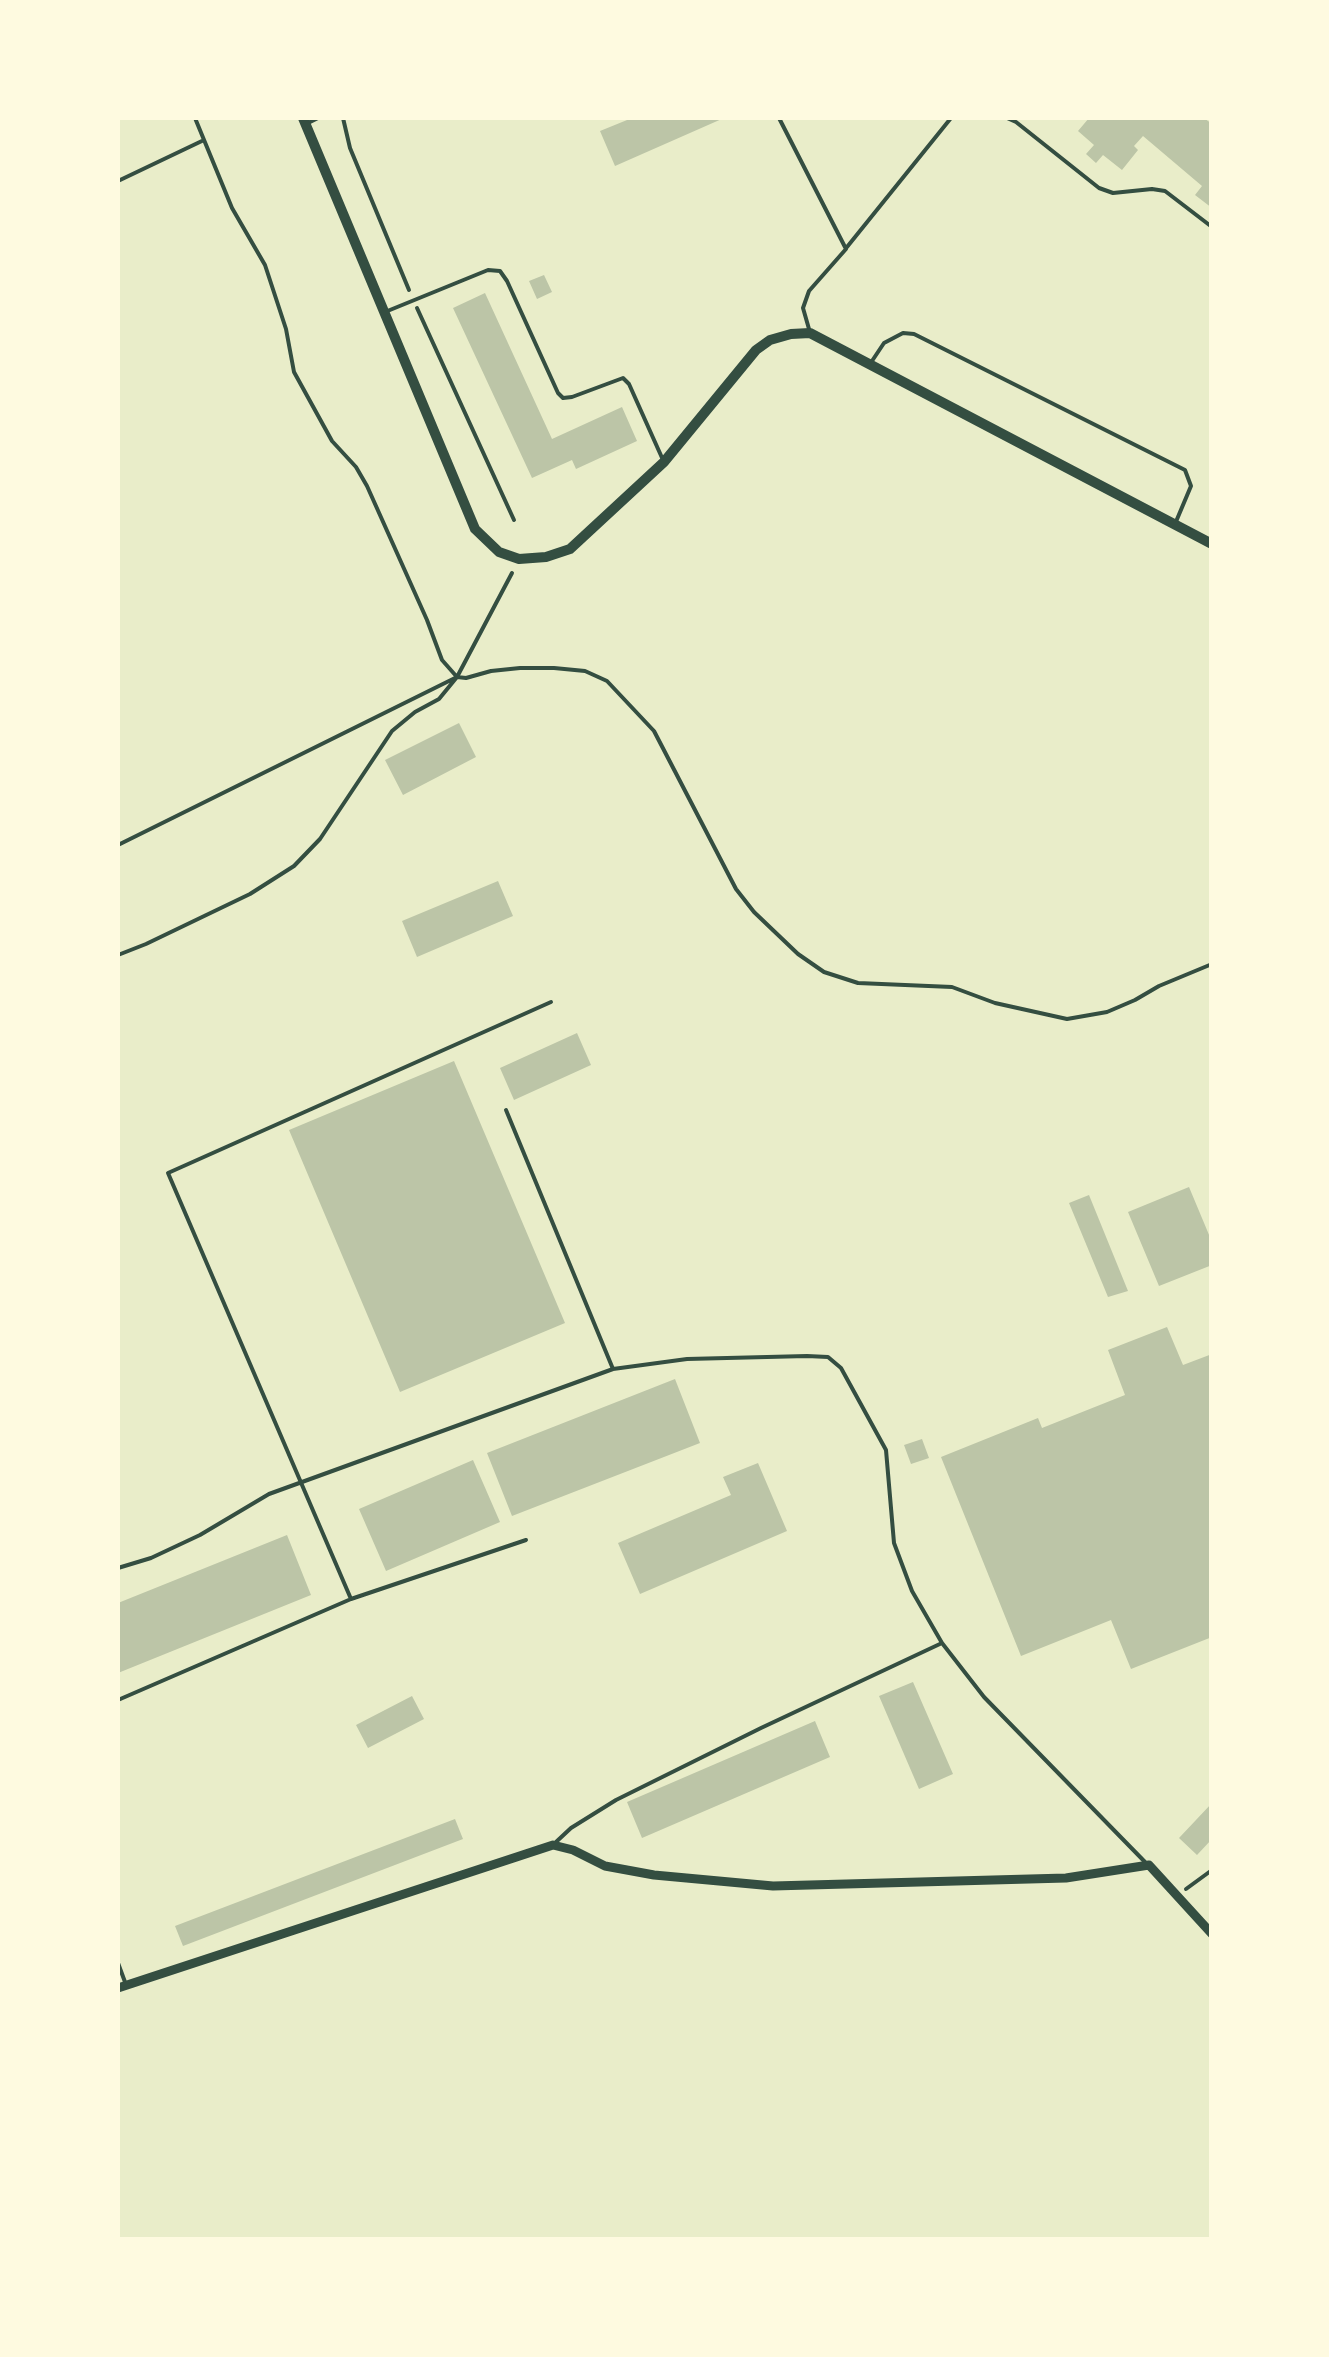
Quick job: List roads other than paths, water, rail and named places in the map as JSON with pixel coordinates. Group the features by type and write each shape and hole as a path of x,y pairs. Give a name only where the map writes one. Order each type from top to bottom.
{"street":[{"path":"305,121 475,529 499,552 519,560 570,549 664,462 756,350 770,340 810,333 1212,544"},
{"path":"122,1987 552,1845 605,1866 654,1875 772,1886 1066,1878 1149,1866 1212,1934"}],"lane":[{"path":"305,121 318,118"},
{"path":"779,118 846,248"},
{"path":"810,333 803,308 809,290 951,118"},
{"path":"1006,118 1098,188 1113,193 1152,188 1165,191 1212,227"},
{"path":"385,312 488,270 500,271 558,393 563,398 572,397 623,378 664,462"},
{"path":"870,364 884,343 903,333 914,334 1185,470 1191,486 1175,524"},
{"path":"351,1599 168,1173 551,1002"},
{"path":"506,1110 613,1369"},
{"path":"118,1568 152,1558 200,1536 269,1494 613,1369 687,1359 828,1357 841,1368 886,1450 894,1543 912,1591 942,1643 984,1697 1149,1866"},
{"path":"118,1700 351,1599 526,1540"},
{"path":"552,1845 616,1800 942,1643"},
{"path":"118,1963 122,1987"}]}
